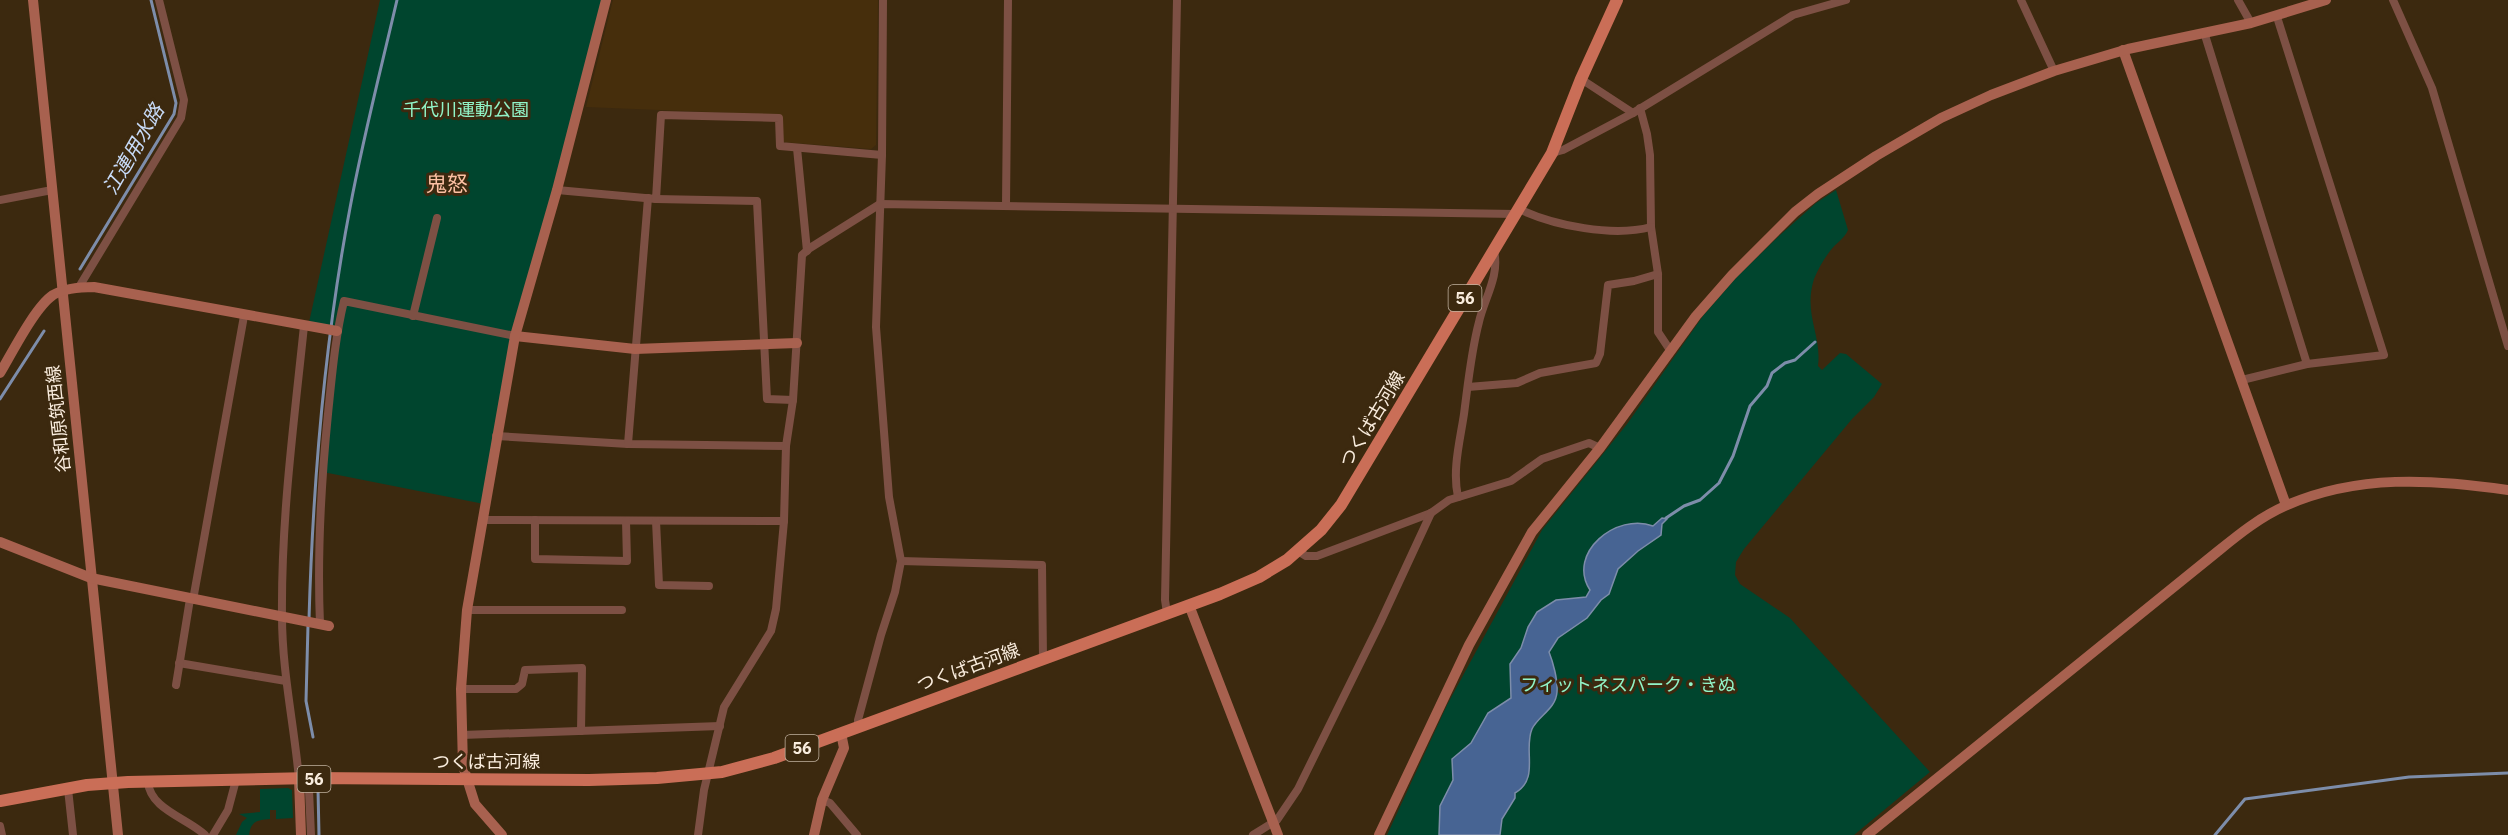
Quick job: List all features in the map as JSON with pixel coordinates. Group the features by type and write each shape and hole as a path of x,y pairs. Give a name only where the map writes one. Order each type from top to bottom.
{"main road":[{"name":"つくば古河線","path":"0,801 113,783 299,779 589,780 708,774 755,764 1189,605 1259,577 1298,551 1321,530 1341,505 1552,153 1581,79 1617,0"}],"street":[{"name":"谷和原筑西線","path":"33,0 118,835"},
{"path":"79,287 181,118 184,100 159,0"},
{"path":"502,835 475,804 466,779 461,689 467,610 515,336 557,190 606,0"},
{"path":"858,727 880,635 895,592 901,561 889,498 876,327 882,155 883,0"},
{"path":"1006,205 1008,0"},
{"path":"1167,613 1165,600 1177,0"},
{"path":"1552,153 1563,150 1636,110 1792,15 1846,0"},
{"path":"2021,0 2054,71"},
{"path":"2238,0 2251,23"},
{"path":"1379,835 1469,645 1520,551 1547,511 1600,448 1696,316 1732,275 1789,218 1818,194 1941,118 1991,94 2054,71 2123,50 2277,17 2326,0"},
{"path":"2393,0 2432,88 2508,346"},
{"path":"2242,380 2307,364 2384,356 2277,17"},
{"path":"2204,32 2307,364"},
{"path":"2123,50 2286,506"},
{"path":"1581,79 1636,110 1647,134 1650,155 1652,227 1658,274 1658,332 1670,350"},
{"path":"628,444 635,349 661,115 779,118 780,146 882,155"},
{"path":"797,148 807,251"},
{"path":"0,200 52,190"},
{"path":"557,190 652,198 757,201 766,399 793,400"},
{"path":"698,835 704,790 724,707 771,632 776,609 784,521 786,446 793,400 802,255 880,204 1518,212 1617,232 1652,227"},
{"path":"413,316 437,218"},
{"path":"1458,497 1456,473 1468,387 1478,326 1496,268 1494,249"},
{"path":"1468,387 1517,383 1540,373 1596,363 1600,354 1608,285 1658,274"},
{"path":"0,373 41,306 53,295 79,287 94,287 244,316 337,331"},
{"path":"0,542 91,578 325,625 318,572 323,464 337,331 344,301 515,336 635,349 797,343"},
{"path":"176,685 244,316"},
{"path":"301,835 299,779 286,681 282,617 290,460 304,326"},
{"path":"496,436 628,444 786,446"},
{"path":"1298,551 1305,556 1317,556 1431,513 1442,504 1458,497 1511,481 1542,459 1582,444 1593,443 1600,448"},
{"path":"1867,835 2254,523 2286,506 2345,486 2405,480 2448,482 2508,490"},
{"path":"1253,835 1273,823 1299,789 1431,513"},
{"path":"482,520 784,521"},
{"path":"536,520 536,560 627,561 626,521"},
{"path":"656,521 659,585 709,586"},
{"path":"901,561 1042,565 1043,659"},
{"path":"1189,605 1278,835"},
{"path":"467,610 622,609"},
{"path":"179,663 286,681"},
{"path":"461,689 516,689 522,684 525,670 582,668 581,730"},
{"path":"462,735 720,726"},
{"path":"814,835 822,800 844,748 841,733"},
{"path":"213,835 228,810 236,780"},
{"path":"148,782 149,792 160,804 205,835"},
{"path":"68,789 72,835"},
{"path":"309,790 311,835"},
{"path":"822,800 830,803 857,835"},
{"path":"0,826 2,835"}],"shaded area":[{"path":"613,0 878,0 876,145 871,149 782,142 782,115 586,107"}],"green space":[{"name":"千代川運動公園","path":"380,0 606,0 515,336 484,504 323,472 337,331 308,327"},
{"name":"フィットネスパーク・きぬ","path":"1836,190 1848,230 1821,264 1811,292 1811,314 1818,344 1818,366 1822,370 1840,353 1846,354 1882,384 1874,397 1852,419 1744,549 1736,562 1735,575 1740,584 1790,618 1930,772 1854,835 1387,835 1447,705 1542,530 1627,424 1703,316 1737,277 1779,236 1816,203"},
{"path":"288,788 292,790 293,818 276,819 276,810 270,810 270,819 255,822 249,835 236,835 242,822 247,818 239,814 260,812 260,789"}],"water":[{"path":"1662,518 1667,519 1662,524 1661,535 1618,569 1609,594 1601,600 1587,618 1558,638 1549,652 1556,677 1556,698 1532,729 1527,780 1523,787 1515,793 1515,798 1502,819 1500,835 1439,835 1440,806 1453,780 1452,759 1471,743 1488,713 1511,698 1510,664 1521,648 1528,627 1537,612 1556,600 1586,597 1590,590 1584,576 1585,562 1590,550 1599,539 1611,530 1625,525 1639,523 1653,526"}],"waterway":[{"name":"江連用水路","path":"80,269 174,114 176,103 151,0"},
{"path":"309,619 317,464 333,310 355,182 397,0"},
{"name":"江連用水路","path":"0,399 44,331"},
{"path":"1666,518 1684,506 1700,500 1719,483 1733,456 1750,406 1767,386 1772,373 1785,363 1795,360 1815,342"},
{"path":"308,625 306,701 313,737"},
{"path":"2215,835 2245,799 2409,777 2508,773"},
{"path":"318,789 319,835"}],"district":[{"name":"鬼怒","path":"447,183"}]}
